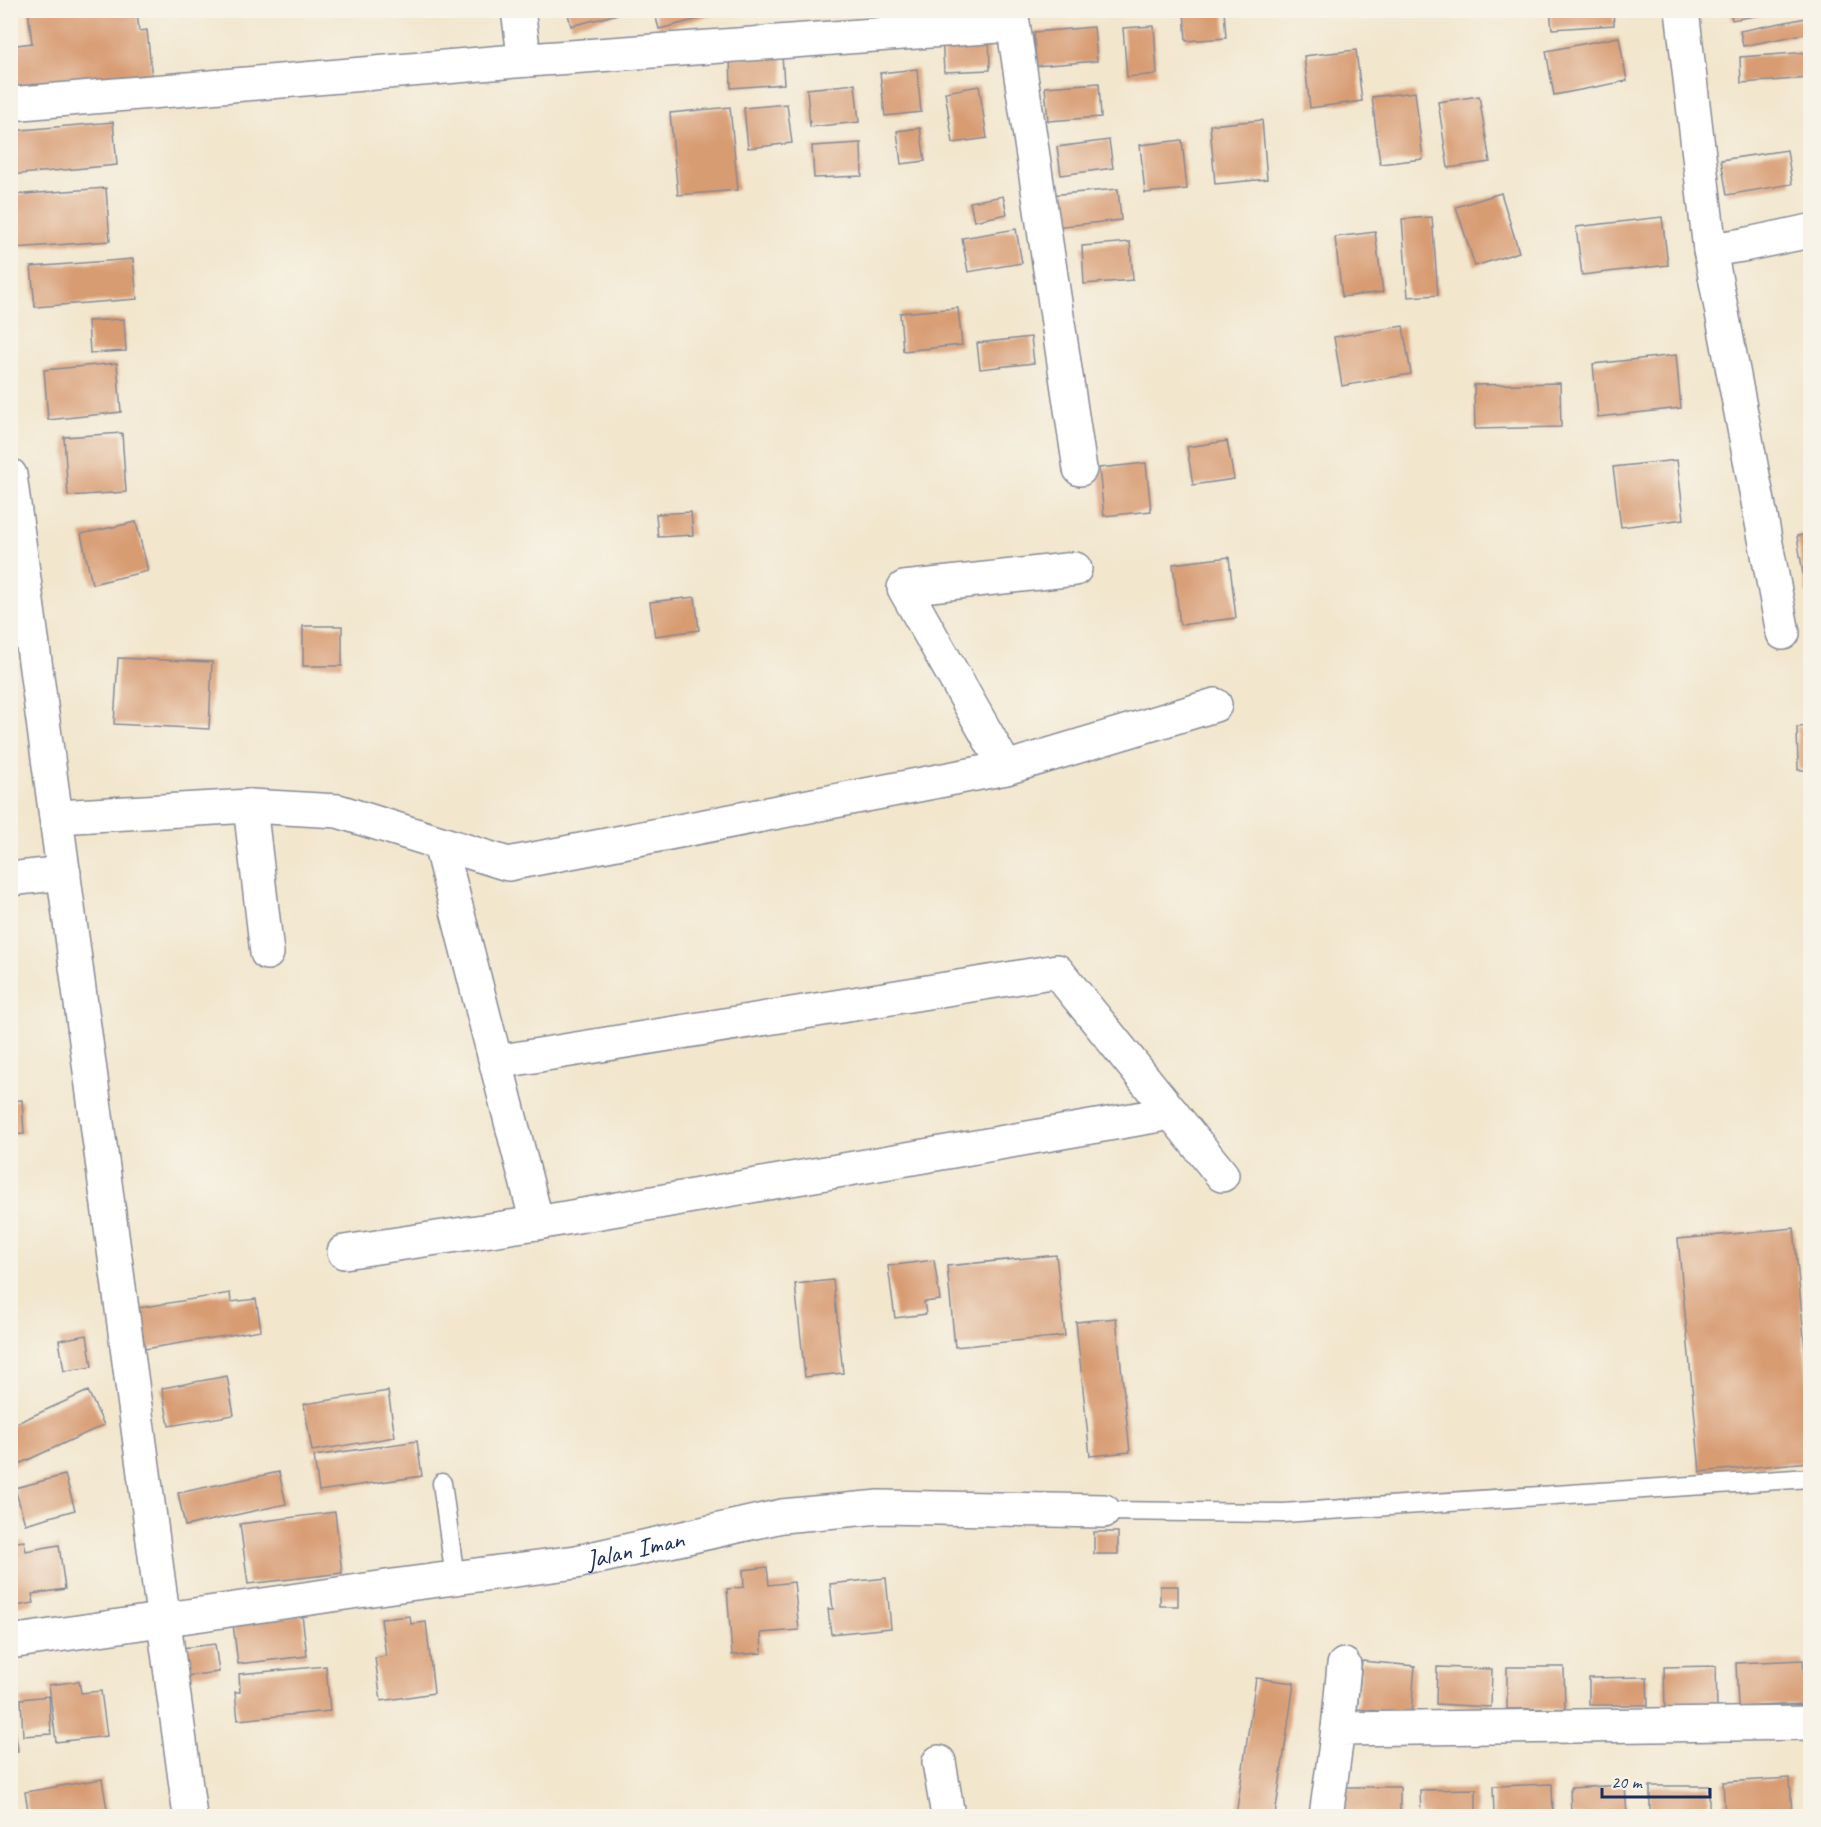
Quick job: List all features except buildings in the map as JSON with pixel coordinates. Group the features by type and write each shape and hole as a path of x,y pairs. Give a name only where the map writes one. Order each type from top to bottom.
{"street":[{"path":"518,10 524,55 528,60"},
{"path":"1682,10 1710,250 1783,633"},
{"path":"10,104 1012,18 1080,469"},
{"path":"1710,250 1810,231"},
{"path":"10,475 190,1816"},
{"path":"1006,768 904,588 1075,569"},
{"path":"57,817 250,806 338,811 508,864 1006,768 1215,705"},
{"path":"250,806 267,953"},
{"path":"440,844 537,1223"},
{"path":"10,879 64,873"},
{"path":"496,1062 1057,971 1222,1175"},
{"path":"344,1252 537,1223 1172,1113"},
{"name":"Jalan Iman","path":"10,1642 576,1562 782,1516 879,1507 1104,1511"},
{"path":"1326,1816 1344,1665"},
{"path":"1338,1729 1810,1723"},
{"path":"939,1762 948,1816"}],"lane":[{"path":"1104,1511 1283,1513 1810,1478"},
{"path":"442,1483 455,1578"}]}
